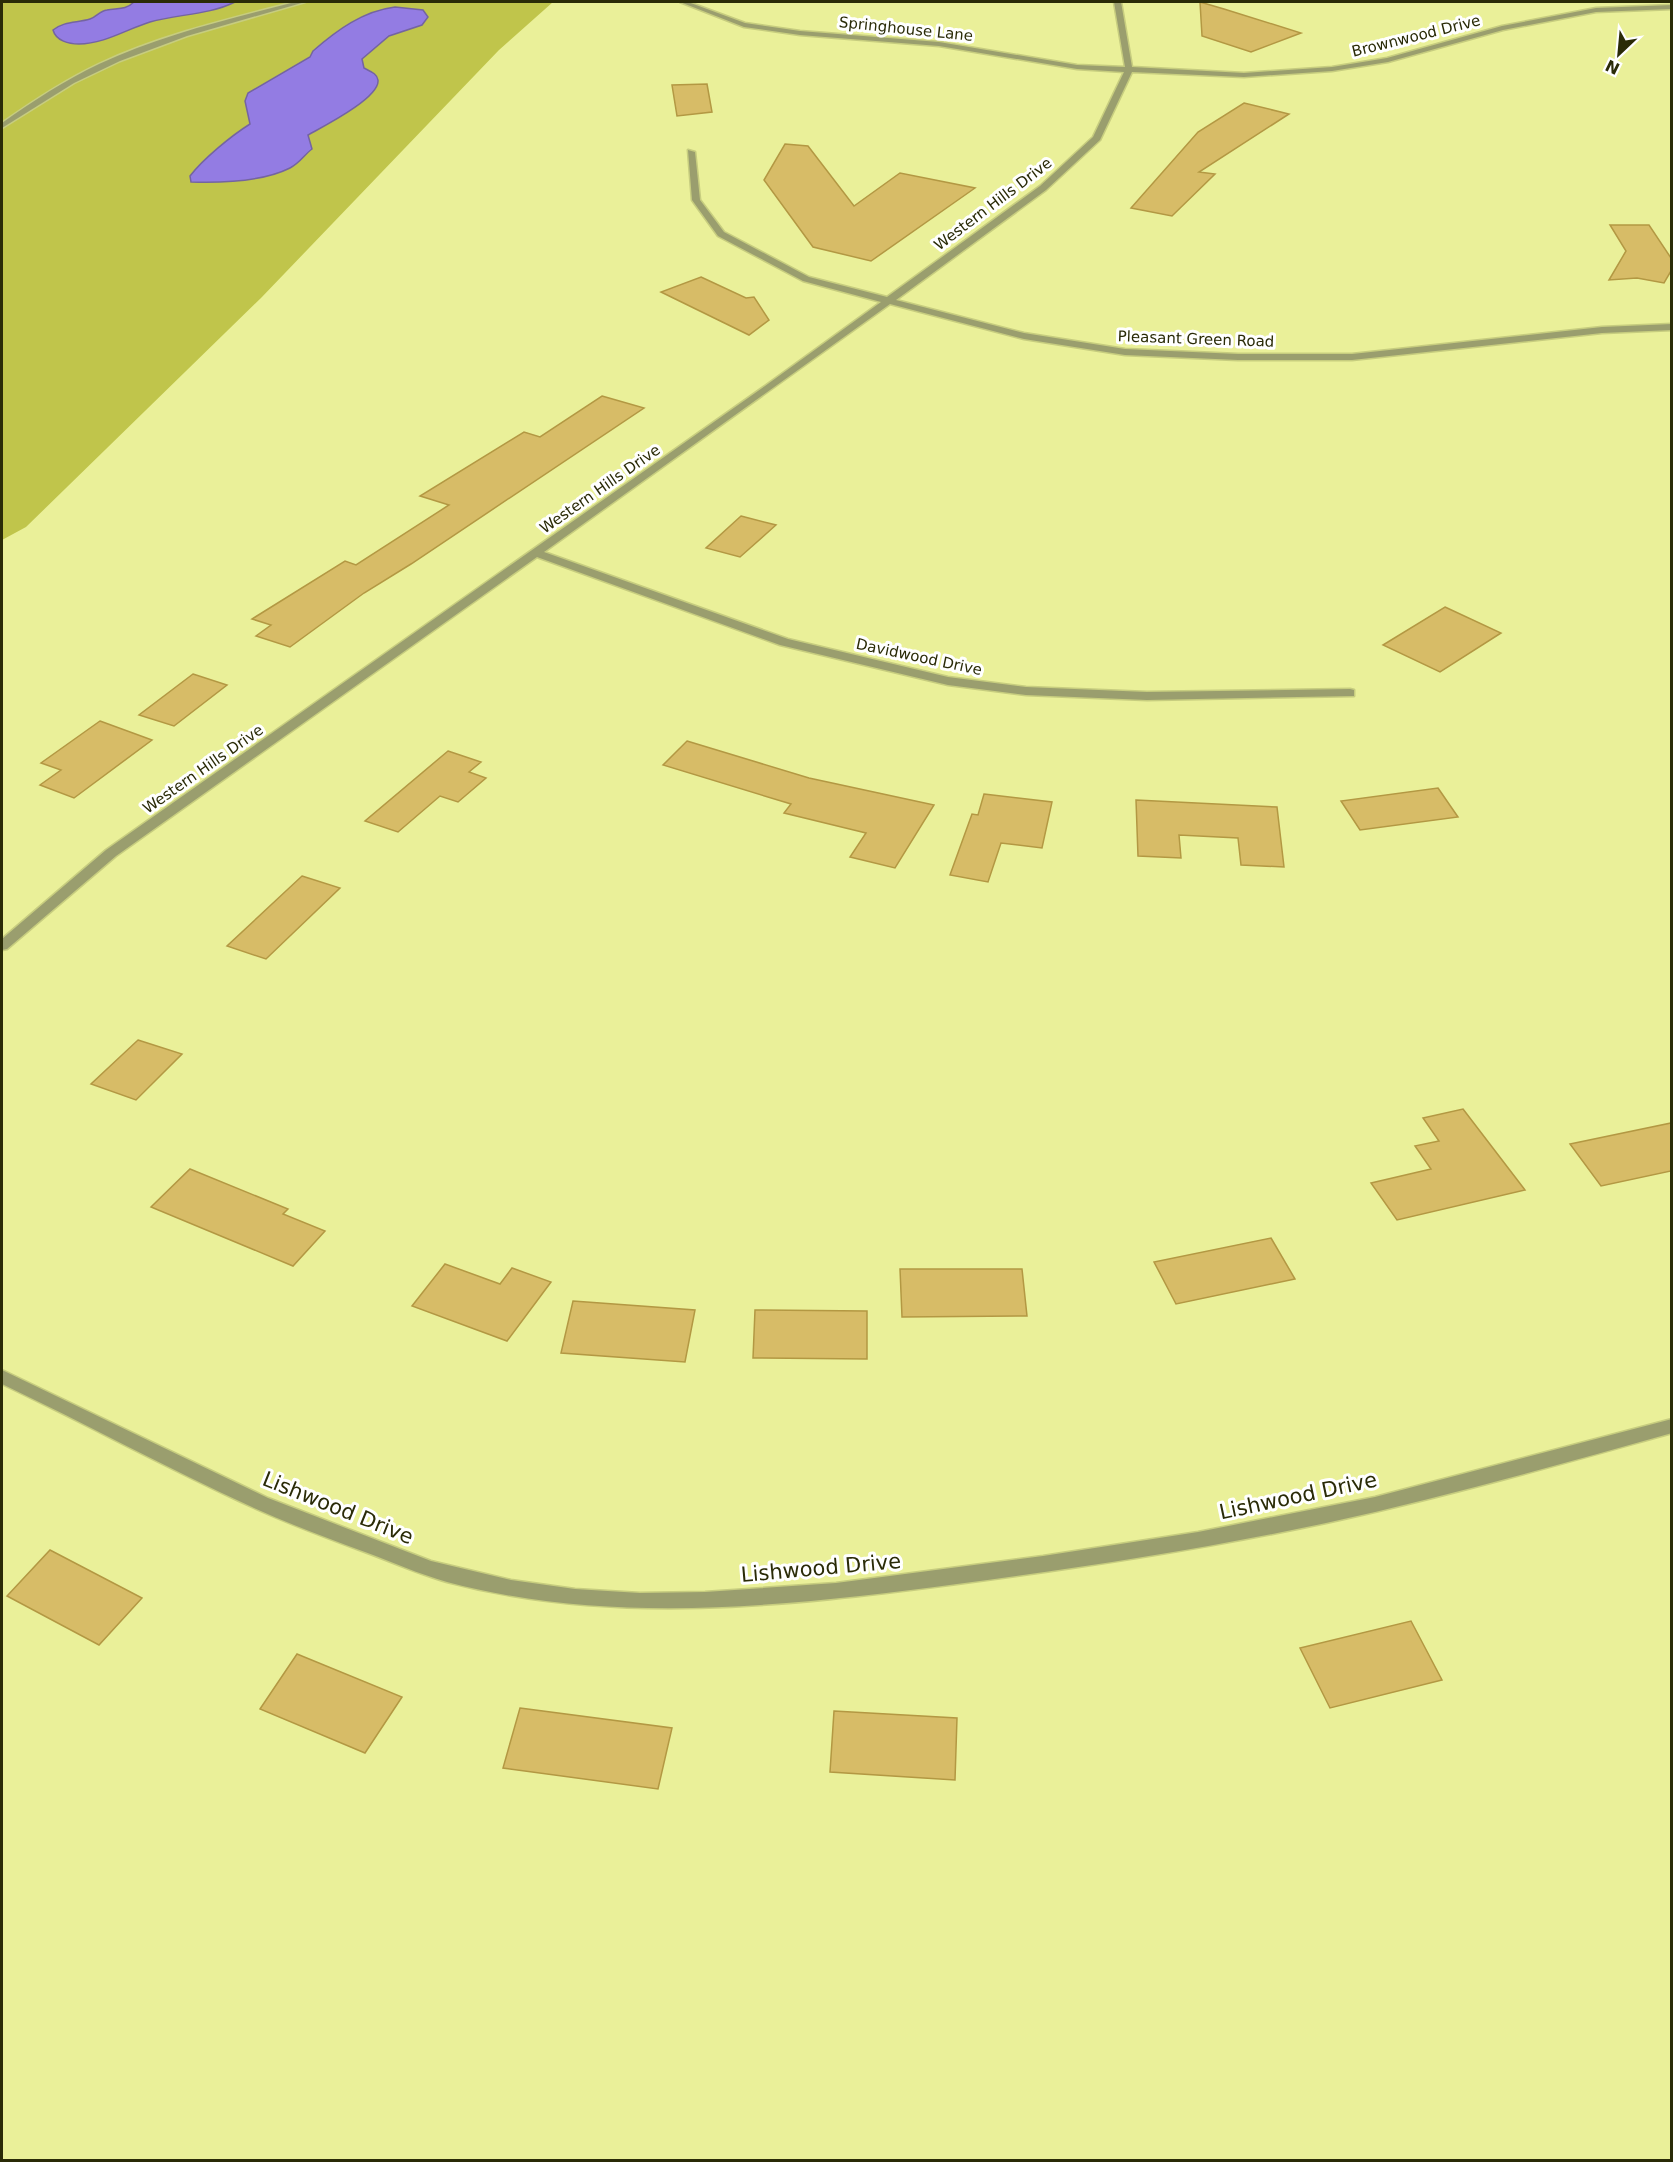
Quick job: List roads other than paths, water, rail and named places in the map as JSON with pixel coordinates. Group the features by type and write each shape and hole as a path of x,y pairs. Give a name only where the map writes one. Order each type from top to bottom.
{"street":[{"path":"2,126 74,79 117,59 199,30 301,2"},
{"name":"Springhouse Lane","path":"683,2 744,25 801,33 939,44 1077,67 1128,70"},
{"path":"1118,2 1128,70"},
{"name":"Brownwood Drive","path":"1128,70 1244,75 1332,69 1388,60 1502,28 1596,10 1671,7"},
{"name":"Western Hills Drive","path":"2,946 111,853 1043,188 1097,138 1128,70"},
{"name":"Pleasant Green Road","path":"691,152 696,200 721,234 806,279 1024,336 1125,352 1238,357 1352,357 1602,330 1671,327"},
{"name":"Davidwood Drive","path":"534,553 784,642 948,681 1026,691 1136,695 1350,693"},
{"name":"Lishwood Drive","path":"2,1377 61,1403 216,1482 298,1519 443,1573 514,1590 670,1603 781,1596 911,1582 1085,1559 1278,1526 1412,1495 1671,1426"}]}
